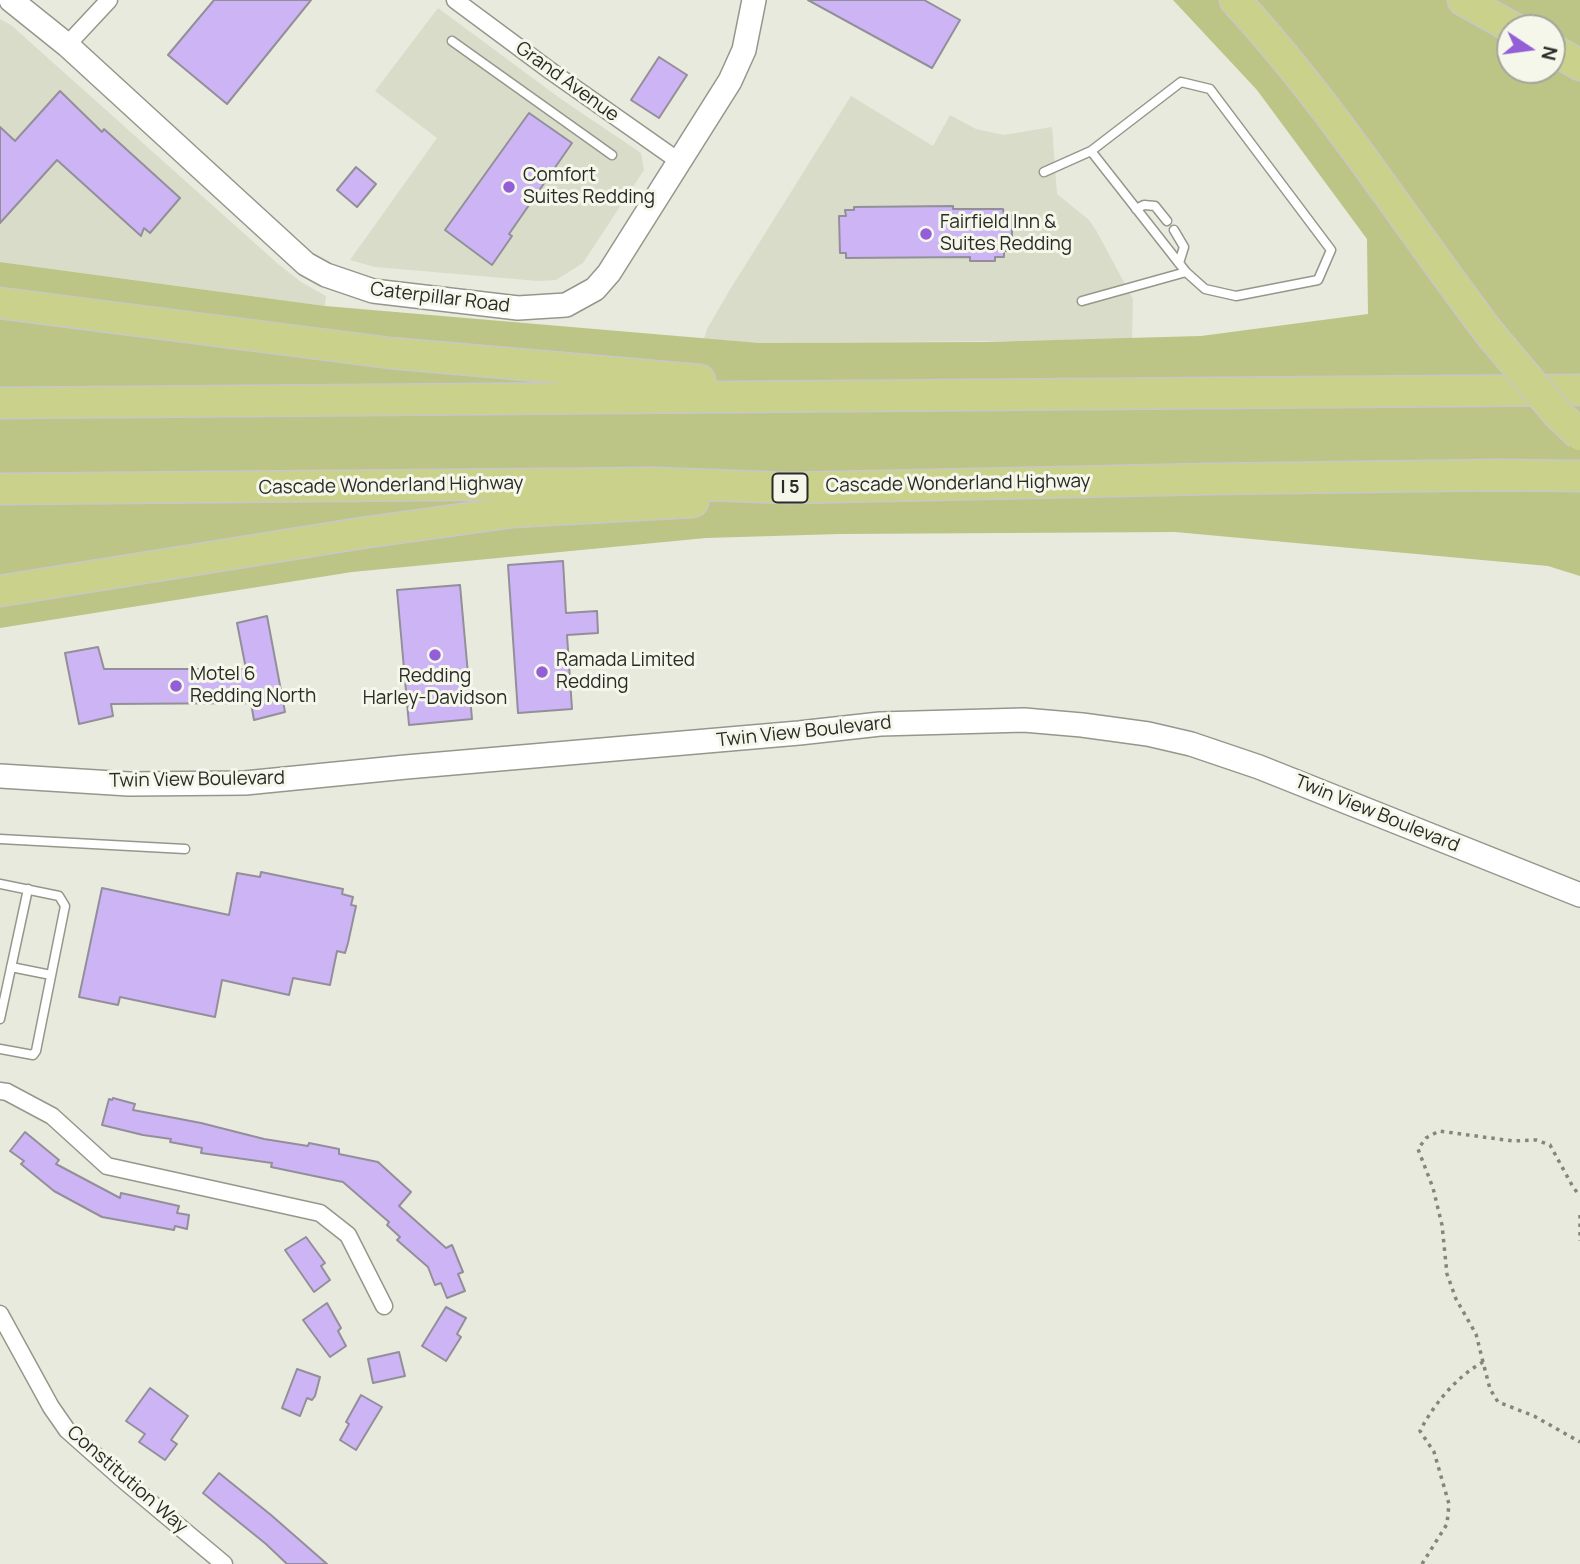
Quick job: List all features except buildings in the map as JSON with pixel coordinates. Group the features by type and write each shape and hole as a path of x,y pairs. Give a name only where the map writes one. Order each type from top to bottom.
{"highway":[{"path":"1235,0 1272,40 1349,136 1491,335 1549,404 1580,435"},
{"path":"1462,0 1496,19"},
{"path":"0,303 390,353 755,384 814,397"},
{"path":"0,402 1580,390"},
{"name":"Cascade Wonderland Highway","path":"0,489 655,483 788,488 1210,479 1580,476"},
{"path":"0,591 362,533 513,512 711,501 788,488"}],"street":[{"path":"67,45 109,0"},
{"name":"Grand Avenue","path":"455,0 680,162"},
{"name":"Caterpillar Road","path":"21,3 299,258 326,275 373,291 518,308 566,305 595,289 609,273 738,66 750,31 754,0"},
{"name":"Twin View Boulevard","path":"0,776 129,784 245,783 880,724 1024,720 1082,724 1191,744 1259,767 1580,895"},
{"path":"0,1091 7,1092 52,1116 107,1166 320,1213 348,1236 384,1306"},
{"name":"Constitution Way","path":"0,1314 51,1408 67,1430 224,1564"}],"lane":[{"path":"452,41 612,155"},
{"path":"1044,172 1091,151 1181,82 1210,89 1331,250 1318,280 1236,296 1205,289 1186,272 1091,151"},
{"path":"1136,209 1144,205 1155,206 1167,221"},
{"path":"1174,230 1184,247 1179,263"},
{"path":"1082,301 1186,272"},
{"path":"0,839 185,849"},
{"path":"0,884 58,896 65,906 36,1051 33,1055 25,1055 0,1049"},
{"path":"0,1019 28,889"},
{"path":"11,967 51,975"}],"path":[{"path":"1580,1196 1550,1145 1536,1140 1513,1141 1440,1131 1426,1138 1418,1149 1433,1188 1442,1225 1447,1274 1456,1299 1476,1334 1490,1389 1499,1402 1534,1416 1580,1443"},
{"path":"1580,1215 1580,1241"},
{"path":"1422,1564 1447,1524 1449,1504 1434,1452 1420,1431 1428,1416 1465,1372 1483,1362"}],"shaded area":[{"path":"438,8 561,99 641,153 644,170 583,263 556,280 538,281 375,267 350,260 437,138 375,91"},
{"path":"0,19 11,25 277,263 301,282 326,296 325,306 0,262"},
{"path":"851,96 933,146 950,115 976,129 1004,135 1052,127 1057,194 1089,220 1133,299 1132,340 759,343 704,339 731,288"}],"green space":[{"path":"1173,0 1580,0 1580,576 1548,566 1175,532 839,534 706,538 352,572 0,628 0,262 325,306 759,343 984,342 1201,336 1368,314 1367,239 1257,90"}],"place":[{"name":"Comfort Suites Redding","path":"509,187"},
{"name":"Fairfield Inn & Suites Redding","path":"926,234"},
{"name":"Redding Harley-Davidson","path":"435,655"},
{"name":"Ramada Limited Redding","path":"542,672"},
{"name":"Motel 6 Redding North","path":"176,686"}]}
